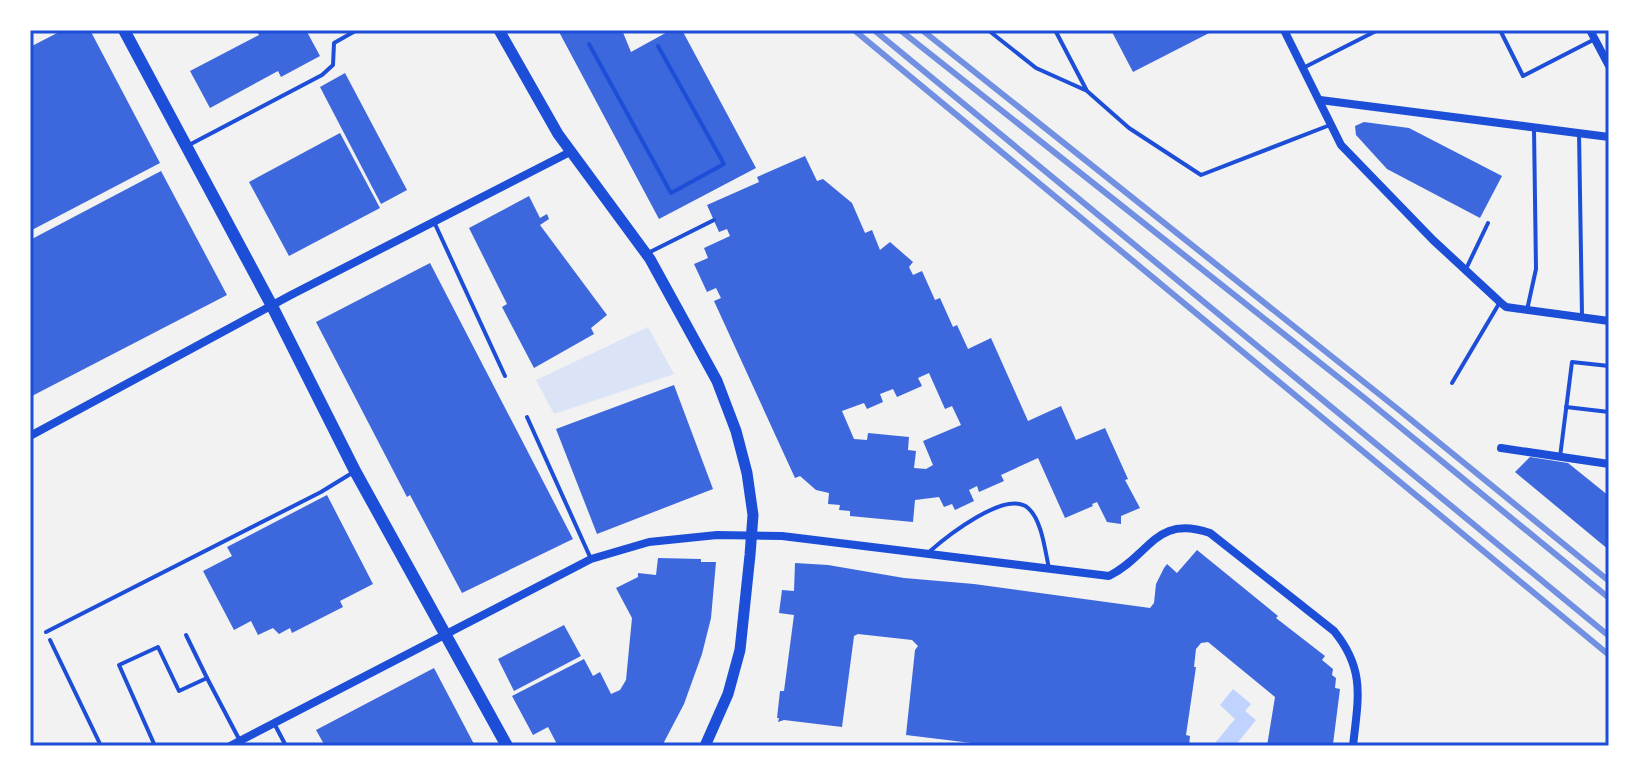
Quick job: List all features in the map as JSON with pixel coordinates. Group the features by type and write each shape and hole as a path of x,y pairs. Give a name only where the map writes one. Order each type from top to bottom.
{"main road":[{"path":"124,30 272,306 355,471 507,746"}],"street":[{"path":"499,30 570,152 645,254 717,381 736,431 753,515 740,650 728,694 705,746"},
{"path":"1284,30 1341,145 1465,271 1503,305 1609,321"},
{"path":"1590,30 1609,66"},
{"path":"1320,100 1609,137"},
{"path":"30,436 272,306 570,152"},
{"path":"1501,448 1609,464"},
{"path":"230,746 591,559 649,542 717,535 782,536 1109,576 1124,569 1155,538 1171,529 1188,526 1210,533 1334,631 1346,646 1355,664 1359,690 1353,746"}],"lane":[{"path":"188,146 322,75 333,65 334,43 357,30"},
{"path":"988,30 1036,68 1087,91 1129,128 1201,175 1332,124"},
{"path":"1303,68 1378,30"},
{"path":"1500,30 1523,76 1597,43 1609,41"},
{"path":"1055,31 1087,91"},
{"path":"589,44 671,193 724,164 658,46"},
{"path":"1527,310 1536,269 1534,127"},
{"path":"1579,133 1582,317"},
{"path":"645,254 714,220"},
{"path":"434,221 505,376"},
{"path":"1465,271 1488,223"},
{"path":"1452,383 1503,305"},
{"path":"1560,457 1572,362 1609,366"},
{"path":"1566,407 1609,412"},
{"path":"527,417 591,559"},
{"path":"46,632 321,492 355,471"},
{"path":"927,555 950,533 1012,502 1026,506 1034,515 1050,570"},
{"path":"186,635 241,741"},
{"path":"155,746 119,665 158,647 179,691 207,678"},
{"path":"274,723 286,746"}],"path":[{"path":"46,632 101,746"}],"shaded area":[{"path":"648,327 674,374 554,414 536,380"}],"water":[{"path":"1233,689 1251,704 1245,711 1256,720 1235,746 1219,746 1215,743 1235,719 1220,705"}],"building":[{"path":"63,30 90,30 160,163 30,231 30,47"},
{"path":"256,30 306,30 320,56 281,77 278,71 210,108 190,71 259,35"},
{"path":"558,30 622,30 631,52 671,30 682,30 756,168 659,219"},
{"path":"1111,30 1215,30 1133,72"},
{"path":"345,73 407,190 381,204 320,87"},
{"path":"1364,122 1409,128 1502,176 1480,218 1387,169 1356,135 1355,126"},
{"path":"340,133 380,208 289,256 249,182"},
{"path":"805,156 817,181 823,179 852,203 865,233 872,230 880,250 890,242 913,262 909,267 913,275 922,271 935,300 940,298 953,327 957,325 968,349 991,338 1028,421 1061,406 1076,440 1105,428 1128,479 1125,480 1140,508 1121,516 1121,524 1107,522 1097,502 1065,518 1038,458 1001,475 1004,481 979,492 977,486 969,490 974,501 955,510 952,504 944,507 939,497 915,500 913,522 850,516 850,511 839,510 840,505 828,504 829,493 816,490 800,476 795,478 714,301 721,298 716,288 707,292 694,264 708,258 704,248 730,236 727,229 719,232 707,205 759,182 757,177","holes":["929,373 945,409 952,406 961,425 923,441 933,465 926,469 914,468 916,451 908,450 909,437 868,433 867,440 854,439 842,411 864,403 867,409 883,402 880,394 893,389 897,397 922,386 918,378"]},
{"path":"161,171 227,295 30,397 30,240"},
{"path":"529,196 540,218 547,214 549,219 540,225 607,315 591,328 594,334 534,368 502,307 507,304 469,228"},
{"path":"430,263 573,539 462,593 410,495 407,497 316,322"},
{"path":"674,385 713,489 597,534 556,429"},
{"path":"1530,457 1568,463 1609,496 1609,550 1515,472"},
{"path":"327,495 373,584 340,601 343,607 292,633 290,628 279,634 273,628 258,635 251,621 234,630 203,571 232,556 227,547"},
{"path":"1197,550 1325,656 1322,660 1333,669 1335,688 1340,689 1333,744 1267,746 1275,697 1208,642 1201,643 1196,649 1186,735 1190,736 1189,746 996,746 906,735 915,650 918,646 912,640 858,634 854,636 842,727 784,720 778,722 780,691 784,691 794,615 779,613 782,590 794,591 795,563 1150,608 1154,603 1156,584 1167,564 1177,573"},
{"path":"658,558 716,562 711,618 702,654 684,704 662,746 558,746 548,727 533,735 512,696 584,659 593,676 600,672 611,694 620,690 626,680 632,618 616,588 638,577 638,573 656,575"},
{"path":"564,625 581,656 514,691 498,659"},
{"path":"434,668 475,746 325,746 316,730"}],"railway":[{"path":"854,30 1609,655"},
{"path":"874,30 1609,636"},
{"path":"900,30 1367,400 1609,598"},
{"path":"922,30 1609,581"}]}
